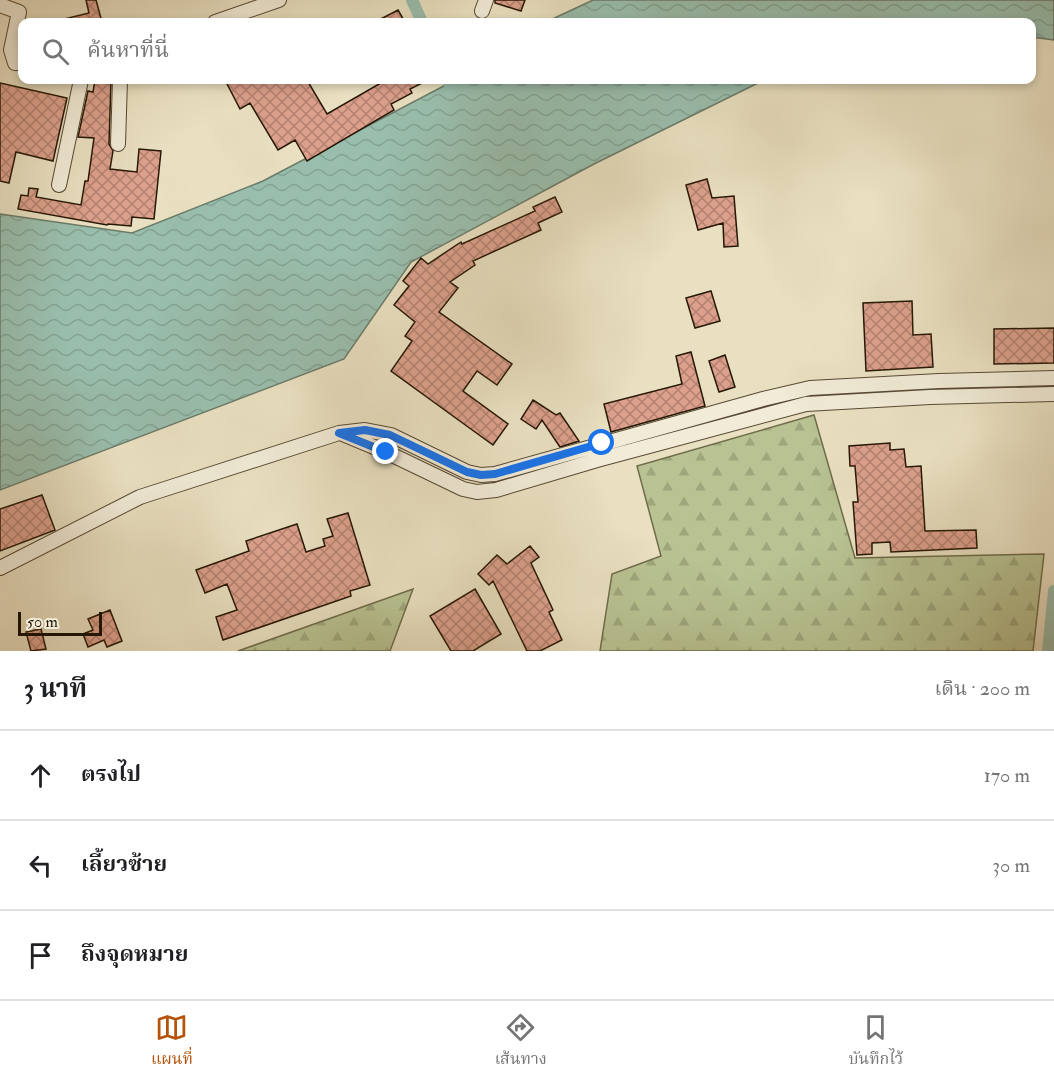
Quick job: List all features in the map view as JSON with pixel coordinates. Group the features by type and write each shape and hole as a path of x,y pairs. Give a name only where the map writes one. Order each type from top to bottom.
{"street":[{"path":"227,18 279,0"},
{"path":"0,5 19,12 11,50 15,63 18,63"},
{"path":"59,185 80,84"},
{"path":"118,144 120,84"},
{"path":"0,568 140,497 339,433 365,430 390,435 467,472 481,475 495,474 810,388 1053,378"},
{"path":"339,433 386,452 463,489 477,492 496,490 655,444 806,404 1052,394"}],"green space":[{"path":"814,415 855,558 1044,554 1033,651 600,651 612,574 661,556 637,466"},
{"path":"413,589 390,651 238,651"}],"water":[{"path":"593,0 1054,0 1054,40 1036,38 1036,18 555,18"},
{"path":"447,84 756,84 594,164 411,262 344,359 0,490 0,214 132,233 263,181"}],"building":[{"path":"86,0 96,0 101,18 68,18 89,13"},
{"path":"495,0 525,0 521,11 495,3"},
{"path":"398,10 403,18 383,18"},
{"path":"0,83 67,98 53,161 16,152 9,183 0,181"},
{"path":"94,84 111,84 109,144 113,151 110,169 137,172 139,149 161,151 154,219 132,217 131,226 107,225 18,209 21,195 28,196 29,188 38,189 36,197 81,205 85,181 88,181 94,138 78,137 88,91 93,92"},
{"path":"227,84 309,84 327,114 379,84 420,84 410,89 412,93 391,104 394,110 307,161 295,140 278,150 250,103 240,109"},
{"path":"707,179 712,198 734,196 738,246 724,247 723,223 698,230 686,185"},
{"path":"555,197 562,212 538,223 541,230 473,261 475,265 450,282 458,288 439,312 512,364 497,385 477,371 463,391 508,424 493,445 391,371 412,341 405,336 415,322 394,305 409,286 403,281 421,258 428,264 461,242 462,244 535,211 533,207"},
{"path":"711,291 720,321 695,328 686,298"},
{"path":"912,301 913,335 931,334 933,367 866,371 863,303"},
{"path":"1054,328 1054,363 994,364 994,329"},
{"path":"691,352 705,406 611,432 604,404 682,384 676,356"},
{"path":"725,355 735,387 719,392 709,361"},
{"path":"533,400 556,415 560,413 579,441 560,447 542,420 536,429 521,419"},
{"path":"890,443 890,450 904,449 906,467 921,466 925,531 976,530 977,548 891,552 890,542 872,543 872,554 857,555 853,502 858,502 855,466 850,466 849,446"},
{"path":"42,495 55,530 0,551 0,509"},
{"path":"348,513 370,585 350,591 351,596 223,640 216,617 237,610 227,584 205,593 196,570 249,551 246,541 297,524 306,552 325,546 323,539 333,536 327,519"},
{"path":"530,546 539,557 531,563 553,610 549,612 562,640 540,651 527,651 493,581 489,585 478,574 497,555 507,564"},
{"path":"475,589 501,634 473,651 451,651 430,616"},
{"path":"110,610 122,641 107,647 104,640 88,647 83,634 93,630 88,619"},
{"path":"41,629 46,649 31,651 26,632"}],"waterway":[{"path":"412,0 420,18"},
{"path":"1048,651 1054,591"}],"route":[{"path":"386,452 339,433 365,430 390,435 467,472 481,475 495,474 602,443"}]}
